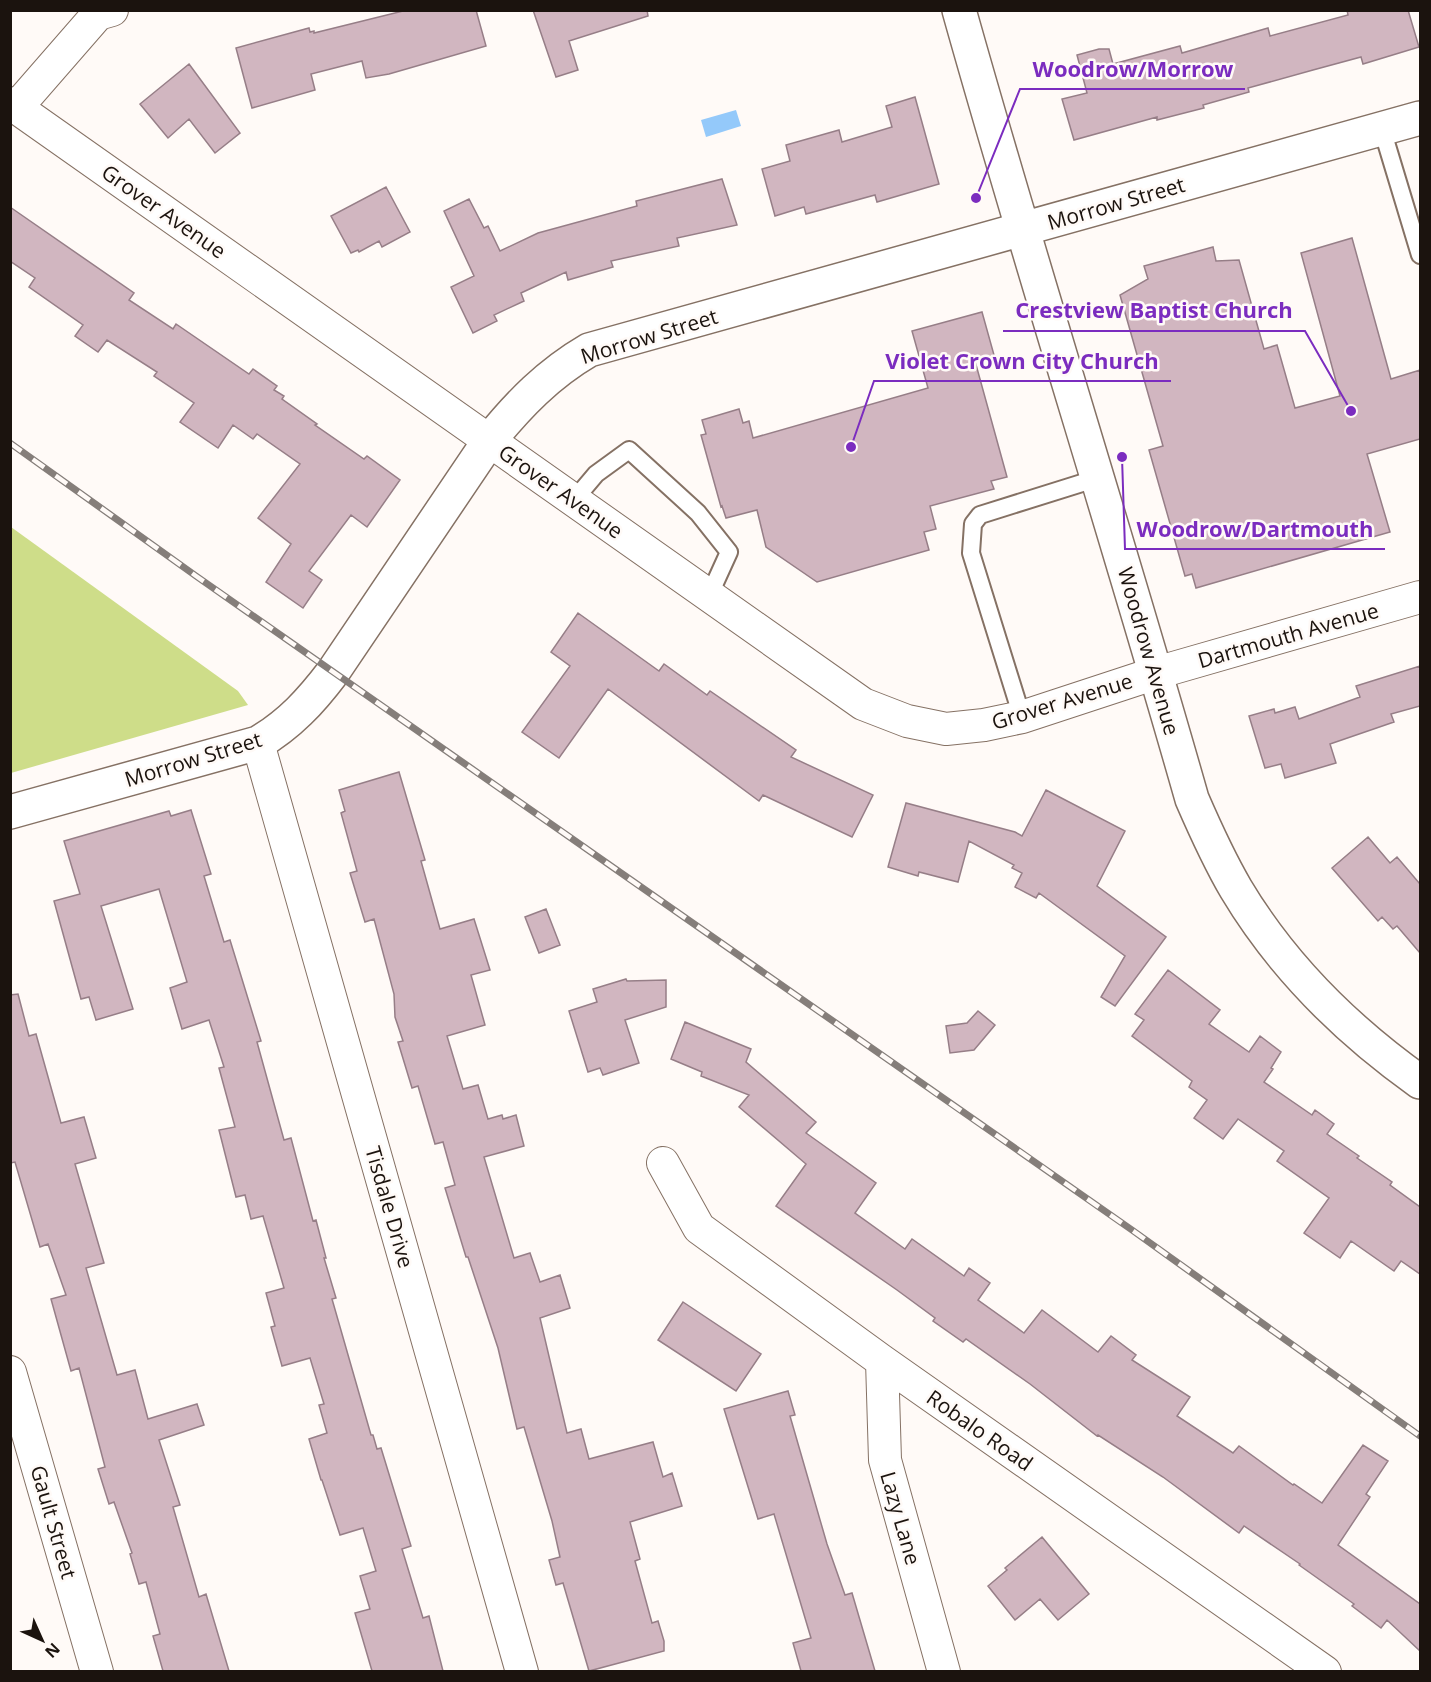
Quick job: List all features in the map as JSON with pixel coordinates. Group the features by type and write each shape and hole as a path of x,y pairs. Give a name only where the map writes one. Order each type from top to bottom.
{"street":[{"path":"14,105 98,14 112,10"},
{"name":"Woodrow Avenue","path":"959,10 1009,188 1098,478 1192,799 1212,844 1237,889 1264,931 1295,970 1357,1033 1420,1082"},
{"name":"Grover Avenue","path":"14,105 863,704 907,721 946,729 984,725 1022,717 1156,673"},
{"name":"Morrow Street","path":"10,812 258,742 292,720 314,697 489,441 516,407 561,367 589,350 1420,118"},
{"name":"Dartmouth Avenue","path":"1156,673 1420,597"},
{"name":"Tisdale Drive","path":"258,742 522,1671"},
{"name":"Robalo Road","path":"663,1163 699,1227 882,1361 1325,1671"},
{"name":"Lazy Lane","path":"882,1361 885,1460 944,1671"},
{"name":"Gault Street","path":"10,1372 20,1441 97,1671"}],"lane":[{"path":"1382,129 1420,255"},
{"path":"574,500 596,474 629,450 698,513 729,552 709,596"},
{"path":"1022,717 971,553 974,524 980,515 1098,478"}],"green space":[{"path":"11,527 238,691 248,705 11,773"}],"water":[{"path":"736,110 741,126 706,137 701,120"}],"building":[{"path":"407,10 476,10 486,46 389,74 366,78 362,61 311,74 315,90 252,108 236,48 309,28 310,32 314,31 314,33"},
{"path":"533,10 647,10 648,16 569,41 578,70 556,77"},
{"path":"1347,10 1408,10 1419,47 1363,64 1361,57 1248,88 1249,92 1203,105 1204,108 1157,120 1157,117 1074,140 1062,99 1087,93 1077,55 1099,49 1109,49 1113,64 1180,46 1182,53 1268,28 1270,36 1348,15"},
{"path":"189,64 240,133 215,153 189,119 168,138 140,104"},
{"path":"915,97 939,184 877,202 875,195 806,214 804,207 775,216 762,169 790,161 786,145 839,130 842,142 892,127 886,106"},
{"path":"722,179 737,225 677,238 679,246 611,261 613,267 568,280 566,272 521,293 524,301 494,315 497,321 473,333 451,287 474,276 444,211 469,199 484,228 488,226 500,251 538,233 637,206 636,201"},
{"path":"386,187 410,232 382,247 379,241 359,252 358,250 351,253 331,216"},
{"path":"10,207 134,293 129,300 173,329 176,324 249,374 253,369 277,386 274,390 284,396 282,399 317,424 315,425 364,459 367,456 400,480 367,527 351,515 309,571 322,580 303,608 266,582 291,544 258,518 300,464 257,434 253,439 233,425 218,448 180,422 194,403 154,376 157,372 107,340 98,352 75,336 83,325 29,287 35,278 10,261"},
{"path":"1352,238 1391,379 1420,370 1420,439 1367,454 1390,532 1196,588 1192,574 1185,576 1149,450 1163,446 1120,295 1148,279 1144,266 1213,247 1216,261 1239,260 1264,349 1277,345 1295,408 1340,396 1301,253"},
{"path":"982,312 994,355 975,361 1007,477 991,481 994,489 930,506 936,529 924,532 929,550 817,582 766,547 757,510 726,518 701,435 706,434 702,420 739,409 743,423 749,421 753,438 928,388 912,331"},
{"path":"578,613 659,671 664,664 707,695 710,691 796,750 791,757 873,795 852,837 763,795 759,801 608,689 559,758 522,732 570,666 551,652"},
{"path":"1420,666 1420,706 1391,714 1394,722 1330,744 1336,763 1285,778 1281,764 1265,768 1249,716 1274,709 1275,713 1295,707 1299,719 1360,697 1356,686"},
{"path":"399,772 425,860 421,861 440,929 474,919 490,970 471,975 485,1025 447,1036 463,1089 478,1085 488,1119 502,1115 503,1119 516,1115 524,1146 484,1157 514,1258 530,1253 540,1282 560,1275 570,1308 540,1318 567,1433 581,1429 589,1459 653,1442 663,1477 672,1473 682,1506 630,1522 640,1559 635,1561 652,1623 658,1621 664,1641 664,1651 589,1671 563,1583 556,1585 549,1560 560,1557 552,1521 524,1427 517,1429 498,1348 445,1188 455,1185 443,1142 435,1144 418,1086 412,1088 398,1042 403,1041 395,1017 394,994 374,919 365,922 350,873 357,871 341,813 345,811 339,790"},
{"path":"1046,790 1125,831 1097,886 1166,937 1115,1006 1101,997 1125,956 1039,893 1036,898 1015,887 1022,873 1012,868 1014,865 969,841 958,882 919,872 918,876 888,867 906,803 1015,832 1022,836"},
{"path":"191,810 211,874 204,876 224,942 230,940 261,1041 257,1042 284,1140 291,1138 313,1221 316,1220 336,1298 332,1299 371,1435 373,1435 377,1449 381,1448 411,1546 402,1549 423,1618 429,1616 443,1671 372,1671 355,1613 370,1609 360,1576 376,1571 363,1528 340,1535 321,1480 309,1439 327,1433 319,1405 324,1404 310,1358 282,1366 271,1327 275,1326 266,1293 284,1288 263,1216 251,1219 245,1195 236,1197 219,1130 235,1127 219,1068 224,1067 209,1020 182,1029 170,988 187,982 159,889 101,906 133,1009 96,1020 89,997 81,999 54,901 80,894 64,841 169,811 171,816"},
{"path":"1368,837 1390,863 1397,857 1420,884 1420,953 1397,926 1393,929 1382,917 1378,921 1332,868"},
{"path":"546,909 560,945 539,953 525,917"},
{"path":"1168,970 1220,1010 1209,1024 1249,1052 1260,1036 1281,1052 1264,1082 1312,1115 1315,1110 1334,1124 1327,1134 1359,1156 1357,1158 1392,1182 1390,1185 1420,1207 1420,1274 1401,1261 1394,1271 1351,1241 1340,1258 1304,1233 1329,1198 1277,1161 1284,1151 1238,1119 1223,1139 1194,1118 1207,1100 1189,1087 1192,1081 1132,1036 1144,1020 1135,1014"},
{"path":"626,979 627,981 666,980 666,1007 625,1020 639,1063 603,1075 600,1068 588,1072 569,1011 597,1002 593,989"},
{"path":"18,994 29,1036 36,1034 61,1123 84,1117 96,1158 75,1164 104,1263 86,1268 117,1375 135,1370 148,1419 197,1404 204,1425 159,1440 180,1505 173,1507 199,1597 206,1594 229,1671 163,1671 153,1636 160,1634 146,1582 139,1584 130,1554 132,1553 114,1502 109,1504 98,1469 105,1467 79,1368 71,1371 51,1299 66,1295 48,1244 40,1247 15,1162 10,1163 10,995"},
{"path":"978,1011 995,1025 974,1050 950,1053 946,1026 967,1023"},
{"path":"685,1022 751,1049 746,1062 816,1122 806,1133 876,1183 855,1213 905,1249 912,1239 964,1276 969,1268 990,1283 978,1300 1024,1333 1042,1310 1098,1352 1111,1336 1136,1355 1132,1360 1190,1397 1177,1416 1233,1453 1239,1446 1322,1503 1363,1445 1388,1461 1366,1494 1370,1497 1338,1545 1420,1604 1420,1651 1387,1620 1381,1628 1352,1606 1354,1604 1244,1526 1239,1533 1163,1477 1097,1436 1030,1384 966,1339 963,1342 933,1321 935,1318 897,1290 776,1206 806,1164 739,1107 749,1095 701,1076 702,1072 671,1059"},
{"path":"683,1302 761,1354 736,1391 658,1340"},
{"path":"788,1391 795,1415 790,1416 827,1544 845,1595 852,1593 875,1671 801,1671 793,1643 811,1638 774,1514 758,1519 724,1409"},
{"path":"1042,1537 1089,1594 1058,1620 1040,1599 1015,1620 988,1586 1007,1570 1005,1568"}],"railway":[{"path":"10,443 196,576 1132,1230 1420,1436"}],"place":[{"name":"Woodrow/Morrow","path":"976,198"},
{"name":"Crestview Baptist Church","path":"1351,411"},
{"name":"Violet Crown City Church","path":"851,447"},
{"name":"Woodrow/Dartmouth","path":"1122,457"}]}
